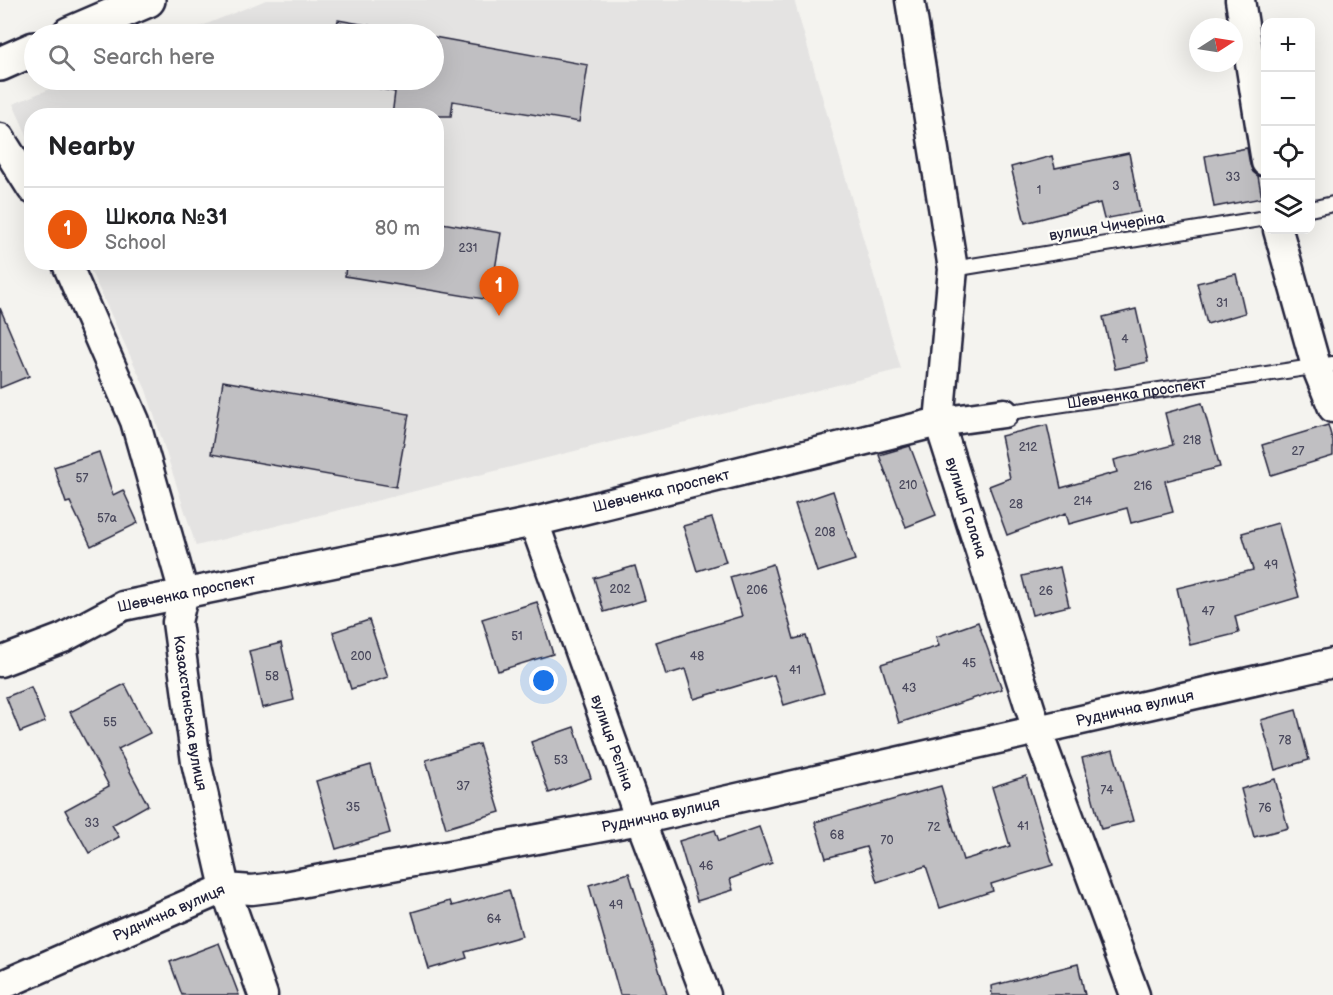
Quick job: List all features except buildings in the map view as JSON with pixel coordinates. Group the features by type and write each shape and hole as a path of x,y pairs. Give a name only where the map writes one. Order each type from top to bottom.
{"street":[{"path":"92,24 148,0"},
{"name":"вулиця Галана","path":"910,0 953,269 939,422 1037,730 1135,995"},
{"path":"1240,1 1261,131"},
{"path":"0,64 24,54"},
{"path":"0,138 24,176"},
{"path":"1279,234 1324,365 1333,408"},
{"name":"Казахстанська вулиця","path":"69,270 135,421 184,593 177,621 194,751 225,888 263,995"},
{"name":"Шевченка проспект","path":"0,662 63,638 123,606 534,522 939,422 1004,413"},
{"name":"вулиця Рєпіна","path":"534,522 640,820 706,995"},
{"name":"Руднична вулиця","path":"0,986 225,888 252,890 284,886 640,820 1333,663"}],"lane":[{"path":"1315,208 1333,204"},
{"name":"вулиця Чичеріна","path":"953,269 1261,219"},
{"name":"Шевченка проспект","path":"1004,413 1324,365"}],"shaded area":[{"path":"266,0 794,0 901,369 196,546 146,390 90,270 444,270 444,108 24,108 24,128 13,104 47,90 444,90 444,24 207,24"}],"place":[{"name":"Школа №31","path":"499,316"}]}
